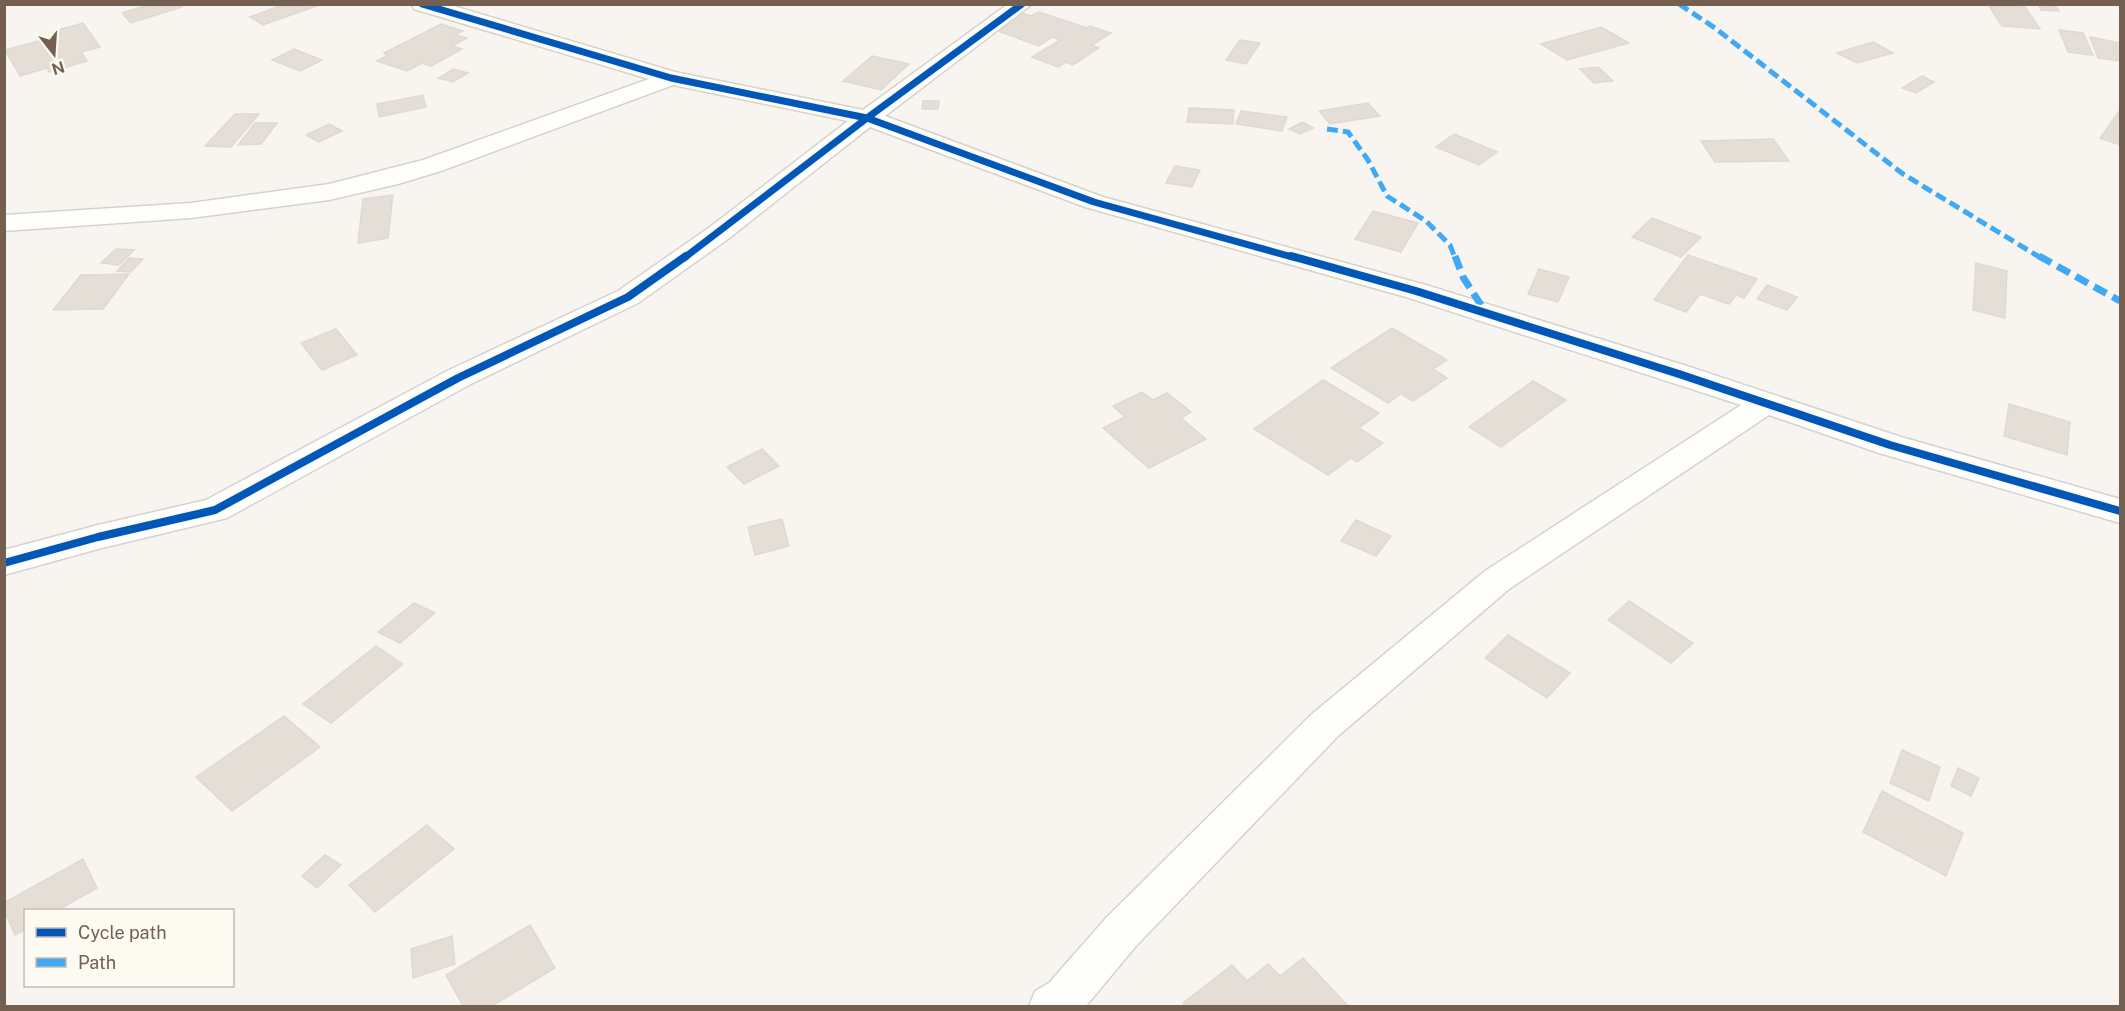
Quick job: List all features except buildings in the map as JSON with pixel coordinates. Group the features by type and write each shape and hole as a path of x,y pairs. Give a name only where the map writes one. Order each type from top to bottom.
{"street":[{"path":"422,4 671,78 867,118 1094,202 1416,291 1890,445 2121,512"},
{"path":"4,563 98,537 215,510 281,477 351,435 458,378 628,297 719,233 867,118 1022,4"},
{"path":"4,223 201,210 297,197 376,182 581,114 671,78"},
{"path":"1051,1006 1065,998 1121,932 1325,725 1497,580 1766,404"}],"marked path":[{"path":"1679,4 1715,28 1903,174 2016,244 2120,301"},
{"path":"1327,129 1348,132 1368,160 1387,196 1426,221 1450,245 1463,277 1486,313"}],"cycle path":[{"path":"422,4 671,78 867,118 1094,202 1416,291 1679,374 1890,445 2120,511"},
{"path":"4,563 98,537 215,510 458,378 628,297 719,233 867,118 1022,4"}]}
